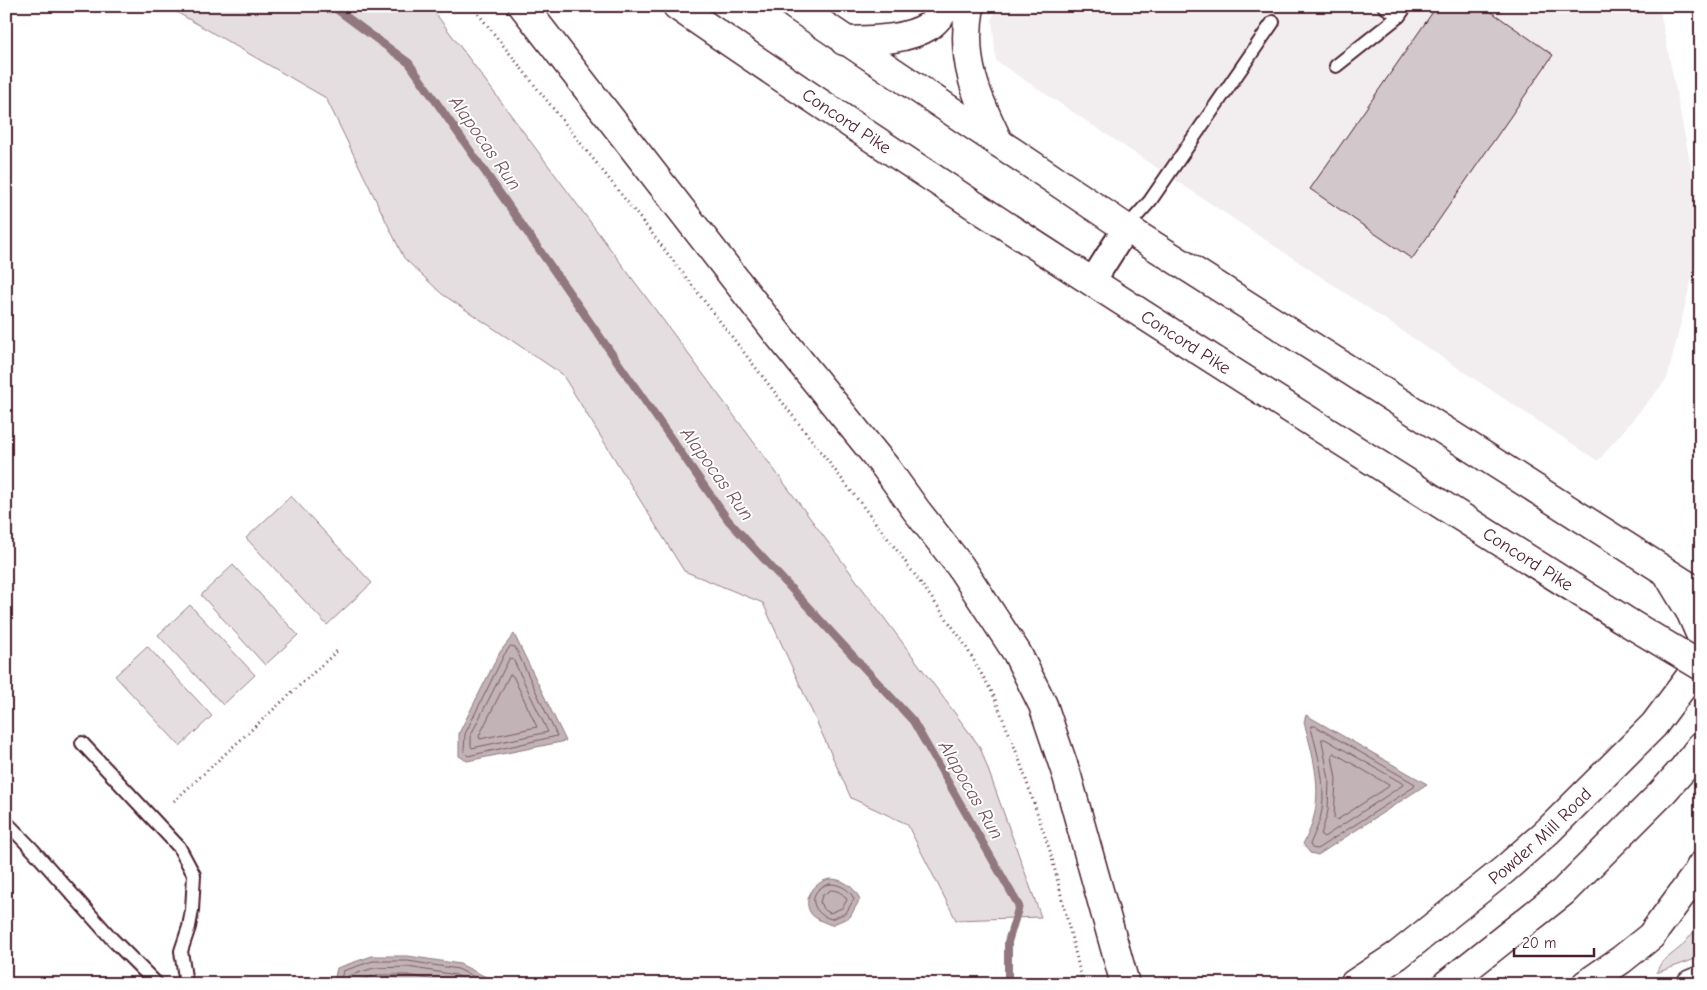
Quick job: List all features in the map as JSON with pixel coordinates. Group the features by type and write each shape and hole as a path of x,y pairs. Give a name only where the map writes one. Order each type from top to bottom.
{"main road":[{"path":"523,6 775,330 886,468 960,566 1012,644 1043,705 1067,776 1125,984"},
{"name":"Concord Pike","path":"677,6 764,66 1092,282 1629,623 1701,666"},
{"path":"795,6 844,41 1126,228 1701,594"},
{"path":"844,41 888,40 905,36 929,26 948,6"},
{"path":"970,6 966,40 971,75 979,102 999,144"},
{"path":"1666,572 1691,613 1701,636"},
{"name":"Powder Mill Road","path":"1354,984 1398,955 1504,870 1547,832 1654,725 1701,662"},
{"path":"1447,984 1563,892 1661,794 1701,746"},
{"path":"1586,984 1651,936 1701,866"},
{"path":"1691,984 1701,980"}],"street":[{"path":"1092,282 1126,228"}],"lane":[{"path":"1384,6 1403,11"},
{"path":"1336,66 1403,11"},
{"path":"1126,228 1150,201 1273,22"},
{"path":"82,744 179,847 194,875 192,910 189,927 181,951 186,984"},
{"path":"6,822 112,939 157,984"}],"path":[{"path":"472,6 648,227 899,553 962,640 993,694 1018,756 1051,854 1083,984"},
{"path":"174,801 337,651"}],"shaded area":[{"path":"166,6 430,6 980,747 1041,917 956,920 907,824 851,798 763,603 684,571 562,374 442,294 404,258 326,98"},
{"path":"1000,6 1659,6 1701,217 1701,241 1667,379 1598,461 996,61 992,18"},
{"path":"291,496 372,583 327,625 246,538"},
{"path":"233,565 298,635 265,665 201,595"},
{"path":"190,605 255,675 223,705 158,635"},
{"path":"147,646 212,716 180,746 115,676"},
{"path":"1701,923 1701,957 1656,973 1661,963 1682,946"}],"water":[{"path":"514,634 566,741 467,761 459,756 459,733 500,652"},
{"path":"1306,715 1427,784 1318,855 1310,853 1303,844 1315,814 1317,799 1315,769 1304,722"},
{"path":"830,879 840,880 848,884 860,899 850,917 831,925 814,917 808,906 809,895 815,886"},
{"path":"372,956 408,956 460,964 500,984 336,984 334,981 337,968"}],"building":[{"path":"1437,6 1483,6 1553,55 1412,259 1310,189"}],"waterway":[{"name":"Alapocas Run","path":"332,6 409,63 728,520 913,721 1019,906 1008,942 1008,984"}]}
